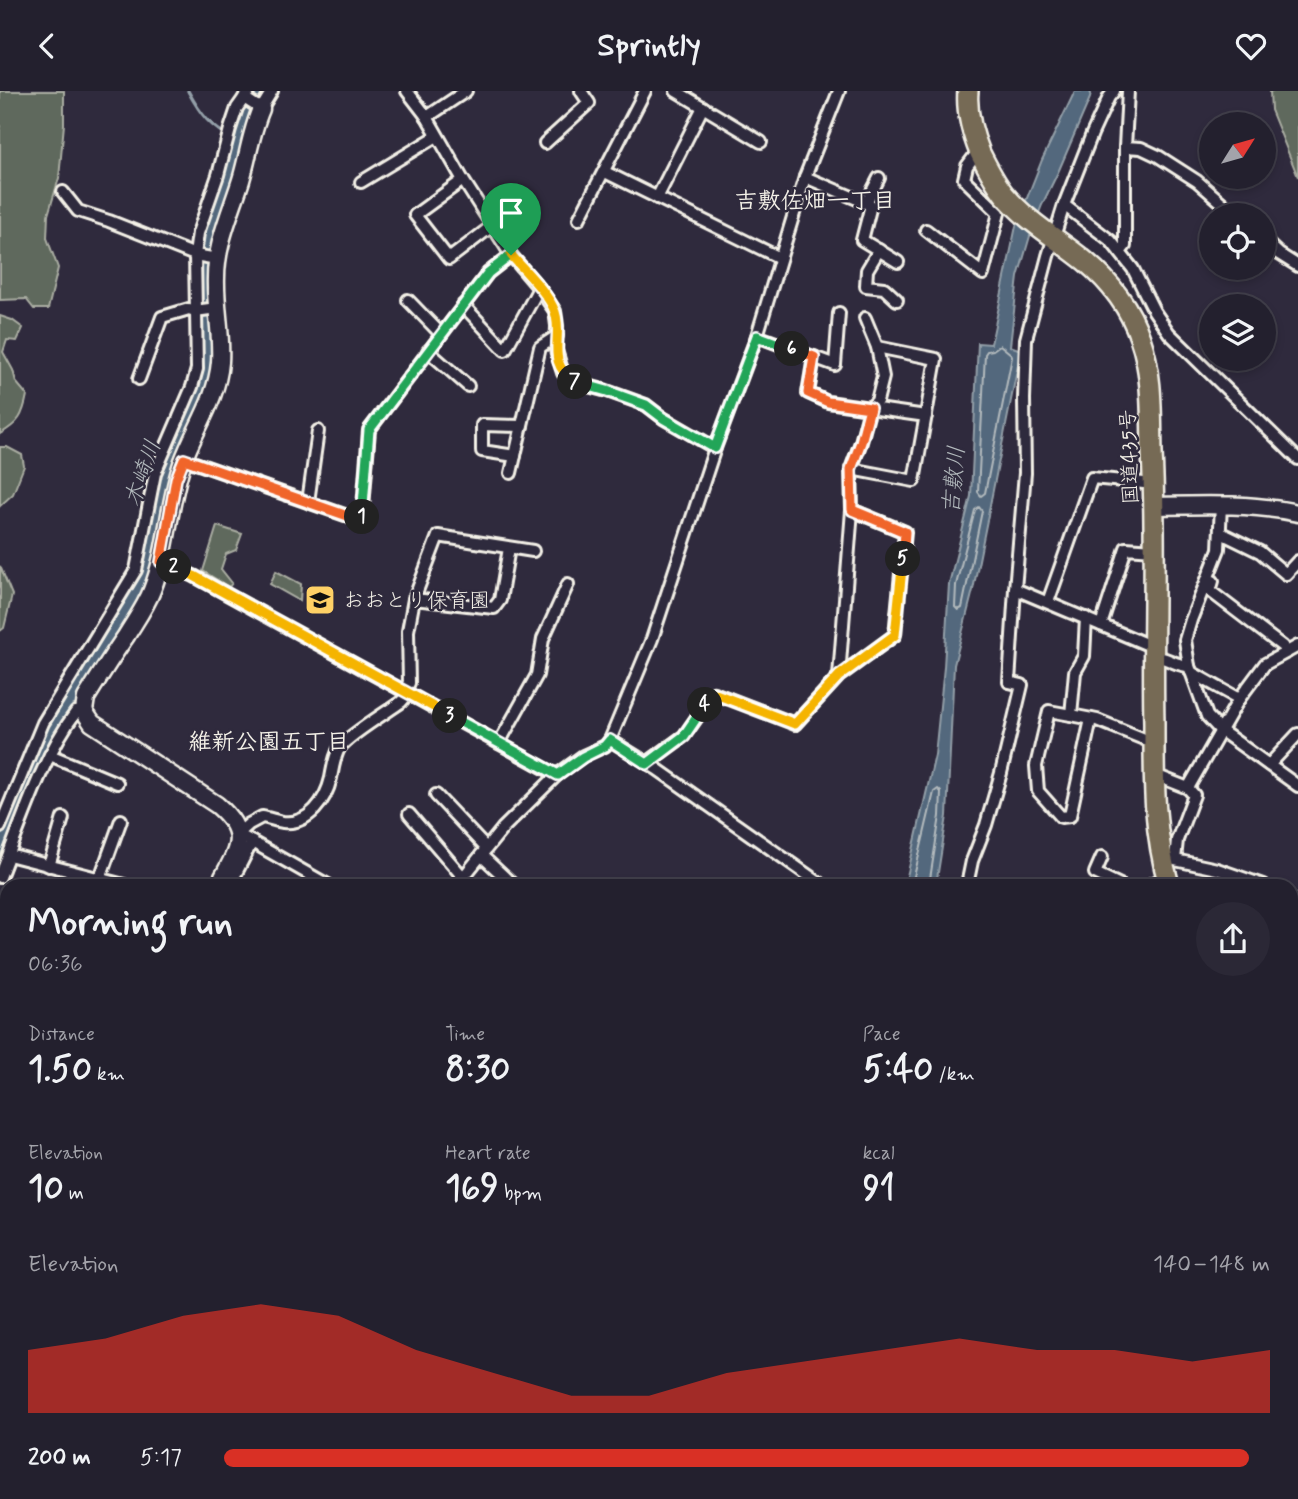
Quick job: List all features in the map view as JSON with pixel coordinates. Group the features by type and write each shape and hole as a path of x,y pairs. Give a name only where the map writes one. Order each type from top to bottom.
{"highway":[{"name":"国道435号","path":"968,91 973,137 987,168 1005,195 1025,215 1084,260 1110,286 1130,314 1145,354 1149,378 1155,506 1154,775 1162,879"}],"street":[{"path":"272,91 251,134 217,259 220,362 210,403 176,479 161,562 153,590 86,698 84,711 92,723 217,804 228,813 245,838 317,879"},
{"path":"407,91 427,117 511,255 555,311 556,350 564,373 573,382 646,405 715,448"},
{"path":"427,117 466,91"},
{"path":"545,143 589,103 581,91"},
{"path":"579,219 645,91"},
{"path":"676,91 761,142"},
{"path":"968,879 1001,773 1022,685 1009,682 1025,473 1026,339 1052,237 1092,134 1114,91"},
{"path":"1120,252 1125,246 1128,91"},
{"path":"462,879 503,828 558,775 583,757 605,746 610,740 652,639 715,448 757,336 805,177 837,92"},
{"path":"0,827 43,723 136,570 155,473 192,387 197,369 195,255 198,233 237,108 247,94 261,109"},
{"path":"657,198 703,107"},
{"path":"361,182 438,136"},
{"path":"1125,146 1141,148 1158,156 1197,181 1222,203"},
{"path":"926,230 983,274 999,213 964,179 967,166 979,150"},
{"path":"219,171 241,178"},
{"path":"604,172 780,258"},
{"path":"805,177 871,205 862,240 898,262"},
{"path":"866,203 879,178"},
{"path":"463,180 415,215 449,259 492,226"},
{"path":"63,192 78,211 195,255 217,259"},
{"path":"1064,205 1111,241 1133,269 1149,302 1169,333 1298,459"},
{"path":"879,250 867,270 866,286 884,288 897,300"},
{"path":"1276,251 1298,266"},
{"path":"184,459 362,521 369,430 488,273 511,255"},
{"path":"463,305 505,351 539,288"},
{"path":"408,300 441,334"},
{"path":"139,379 162,317 189,309 195,311 217,308"},
{"path":"757,336 835,365 839,313"},
{"path":"839,676 852,510 851,469 870,408 877,401 883,377 877,347 865,318"},
{"path":"510,473 540,347 557,336"},
{"path":"851,469 914,481 936,359 877,347"},
{"path":"428,351 468,386"},
{"path":"814,357 808,393 828,402 926,416"},
{"path":"515,456 482,451 482,425 522,426"},
{"path":"308,502 318,431"},
{"path":"1048,602 1091,478 1154,484"},
{"path":"1155,506 1221,504 1298,513"},
{"path":"1221,504 1219,549 1185,640 1190,669 1207,716 1220,730 1298,786"},
{"path":"647,764 684,736 713,693 795,724 839,676 895,635 905,532 852,510"},
{"path":"1221,533 1259,552 1286,575 1298,562"},
{"path":"232,879 249,824 262,817 293,822 313,812 326,793 336,756 342,745 401,702 408,683 408,631 414,599 438,536 533,551"},
{"path":"414,599 494,608 500,600 509,548"},
{"path":"1101,625 1126,548 1154,550"},
{"path":"161,562 194,576 558,775"},
{"path":"499,743 537,675 542,639 568,584"},
{"path":"1015,589 1101,625 1190,669 1239,699"},
{"path":"1210,590 1282,646 1293,649"},
{"path":"1072,715 1075,672 1084,656 1086,618"},
{"path":"1188,788 1239,699 1265,664 1293,649"},
{"path":"0,877 50,755 65,726 76,712 84,711"},
{"path":"1091,719 1070,816 1061,817 1038,791 1036,767 1049,712 1091,719 1154,743"},
{"path":"1269,765 1298,734"},
{"path":"610,740 805,879"},
{"path":"50,755 117,783"},
{"path":"1154,775 1188,788 1194,795 1177,840 1175,860 1217,869 1246,879"},
{"path":"436,795 508,879"},
{"path":"409,814 458,879"},
{"path":"49,866 63,818"},
{"path":"9,855 100,879 121,820"},
{"path":"222,879 238,846 245,838"},
{"path":"1102,857 1095,873 1108,879"}],"green space":[{"path":"0,91 64,91 59,178 48,215 47,238 58,268 48,309 34,309 26,299 0,300"},
{"path":"1270,91 1298,91 1298,177 1276,122 1276,112 1271,110"},
{"path":"0,316 23,328 17,341 7,340 3,352 16,382 27,395 19,418 0,434"},
{"path":"0,447 7,447 22,455 24,466 13,494 0,506"},
{"path":"217,526 242,534 236,550 226,554 221,569 232,583 229,587 203,571"},
{"path":"0,566 12,595 4,628 0,631"},
{"path":"276,571 301,584 300,601 270,584"}],"water":[{"path":"1075,91 1091,91 1042,205 1018,277 1010,346 1021,350 973,590 954,665 947,816 937,879 906,879 935,755 949,584 971,496 978,343 991,344 1016,226 1042,160"}],"waterway":[{"path":"188,91 207,120 235,140"},
{"name":"木崎川","path":"0,849 38,756 70,698 128,606 143,575 154,524 152,511 169,456 195,400 201,380 201,268 206,242 242,117 258,91"}],"place":[{"name":"おおとり保育園","path":"320,600"}],"district":[{"name":"吉敷佐畑一丁目","path":"815,200"},
{"name":"維新公園五丁目","path":"269,741"}],"route":[{"path":"511,255 555,311 559,362 564,373 573,382 646,405 715,448 757,336 814,357 808,393 828,402 870,408 851,469 852,510 905,532 895,635 839,676 795,724 713,693 684,736 647,764 610,740 605,746 594,750 558,775 194,576 161,562 176,479 184,459 362,521 369,430 488,273 511,255"}],"water label":[{"name":"吉敷川","path":"953,480"}]}
